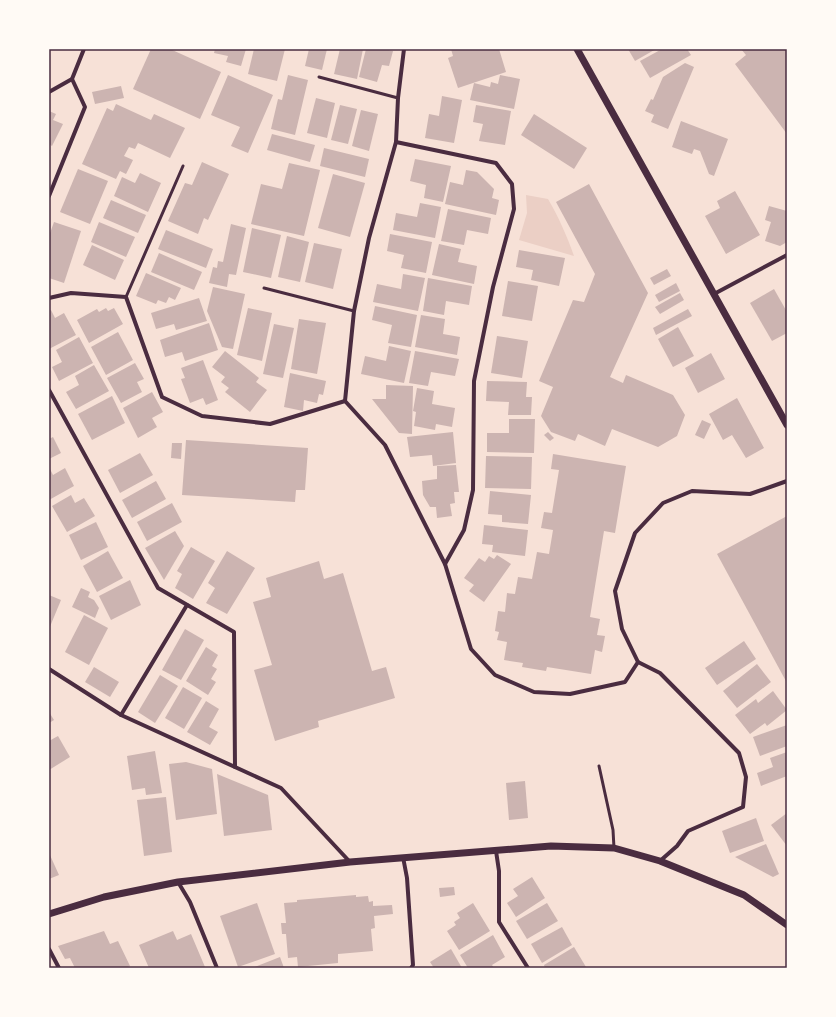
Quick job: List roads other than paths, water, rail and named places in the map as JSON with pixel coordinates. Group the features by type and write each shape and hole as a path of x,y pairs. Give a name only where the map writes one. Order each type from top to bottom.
{"street":[{"path":"49,92 72,79 84,49"},
{"path":"404,49 398,98 396,142 369,238 354,311 345,401 385,445 445,564 471,649 495,675 534,692 570,694 625,682 638,662"},
{"path":"577,49 787,425"},
{"path":"49,196 85,107 72,79"},
{"path":"396,142 496,163 512,184 514,209 492,288 474,381 474,490 464,530 445,564"},
{"path":"714,294 787,255"},
{"path":"49,298 71,293 126,297 162,397 202,416 270,424 345,401"},
{"path":"49,390 158,588 234,632 235,767"},
{"path":"660,861 677,846 688,831 744,807 746,777 739,753 660,673 638,662 622,629 615,591 635,533 663,503 692,490 750,494 787,482"},
{"path":"122,715 187,605"},
{"path":"49,669 122,715 281,788 350,862"},
{"path":"49,914 104,897 178,882 350,862 551,846 614,848 660,861 744,896 787,925"},
{"path":"496,851 499,871 499,922 528,968"},
{"path":"403,858 407,878 413,965 411,968"},
{"path":"178,882 190,902 217,968"},
{"path":"49,949 59,968"}],"lane":[{"path":"319,77 398,98"},
{"path":"126,297 183,166"},
{"path":"264,288 354,311"},
{"path":"598,766 613,830 614,848"}]}
